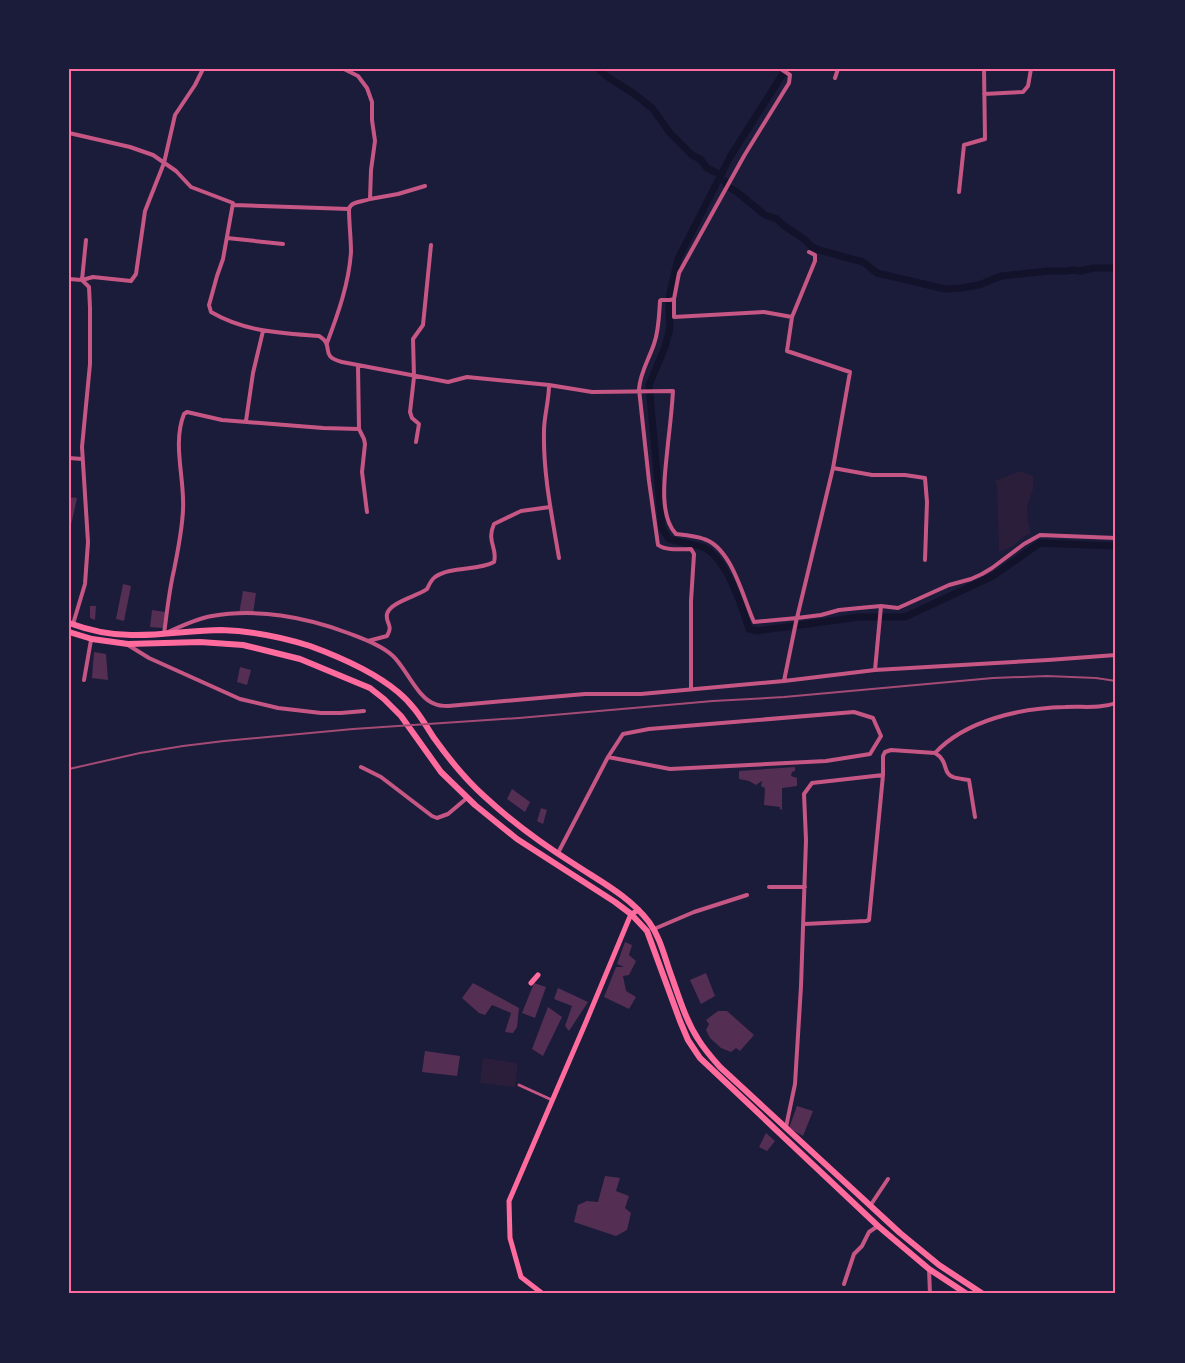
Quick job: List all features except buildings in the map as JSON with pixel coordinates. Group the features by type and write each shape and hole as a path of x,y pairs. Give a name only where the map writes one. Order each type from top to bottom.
{"highway":[{"path":"71,623 105,633 124,635 222,630 256,633 311,647 356,666 398,692 422,718 462,775 482,795 514,823 619,893 639,910 654,929 696,1036 720,1067 911,1243 983,1294"},
{"path":"69,632 92,639 128,644 223,643 261,649 300,659 370,688 401,716 424,750 475,806 511,834 631,914 646,932 688,1040 700,1058 878,1226 929,1269 967,1294"},
{"path":"450,781 462,775"}],"main road":[{"path":"543,1294 521,1277 510,1238 509,1201 631,914 639,910"},
{"path":"531,983 538,975"}],"street":[{"path":"69,279 82,280 93,277 131,281 134,278 145,211 164,163 175,115 203,69"},
{"path":"344,69 358,76 367,88 372,102 375,141 370,199"},
{"path":"782,69 789,74 789,83 729,181 679,273 672,299 674,317 764,312 792,317"},
{"path":"835,78 837,69"},
{"path":"959,192 964,145 985,139 984,69"},
{"path":"984,94 1023,92 1028,86 1031,69"},
{"path":"69,133 130,147 153,155 176,171 191,186 234,205 349,209"},
{"path":"425,186 349,206 351,251 349,271 339,312 327,343 328,355 331,359 448,382 467,377 549,385 592,392 673,391 664,488 665,507 673,530 676,534 704,539 719,548 741,586 754,622 796,620 840,610 881,606 898,608 949,585 971,579 1044,534 1116,538"},
{"path":"234,205 223,259 209,304 211,312 222,318 263,331 319,336 327,343"},
{"path":"227,238 283,244"},
{"path":"82,280 86,240"},
{"path":"416,442 419,424 412,418 410,412 414,377 412,339 423,325 431,245"},
{"path":"784,681 796,620 833,468 850,372 787,351 792,317 815,261 815,255 809,252"},
{"path":"71,623 85,584 88,542 82,459 90,364 89,287 82,280"},
{"path":"672,299 660,301 655,343 642,374 639,391 658,545 666,549 691,549 694,554 691,601 691,689"},
{"path":"246,421 253,373 263,331"},
{"path":"358,365 359,429 364,439 362,472 367,512"},
{"path":"549,385 544,453 550,507 560,558"},
{"path":"164,634 182,523 183,493 179,454 182,418 187,412 216,419 359,429"},
{"path":"69,458 82,459"},
{"path":"833,468 872,475 905,475 925,478 927,502 925,560"},
{"path":"367,641 387,636 391,628 387,612 396,604 428,590 431,581 436,576 465,568 490,565 494,562 496,558 490,536 494,524 521,511 550,507"},
{"path":"875,670 881,606"},
{"path":"164,634 212,616 269,614 303,619 367,641 391,654 422,695 433,704 448,706 585,694 641,694 875,670 1116,655"},
{"path":"84,680 92,639"},
{"path":"128,644 148,658 240,699 278,708 321,713 364,711"},
{"path":"935,753 954,736 984,722 1035,710 1106,706 1116,703"},
{"path":"558,853 608,757 623,734 649,729 854,712 873,718 881,736 870,754 826,761 670,769 608,757"},
{"path":"804,924 870,920 885,752 891,750 935,753 943,759 950,776 969,780 975,817"},
{"path":"361,767 381,777 437,818 448,814 467,797"},
{"path":"785,1128 795,1084 804,924 806,840 804,794 812,783 883,775"},
{"path":"769,887 804,887"},
{"path":"654,929 694,912 747,895"},
{"path":"519,1085 552,1100"},
{"path":"870,1207 888,1179"},
{"path":"844,1284 854,1254 862,1246 869,1232 878,1226"},
{"path":"929,1269 930,1294"}],"shaded area":[{"path":"1020,471 1033,476 1033,489 1027,507 1031,533 1013,546 999,552 995,481"},
{"path":"483,1058 518,1063 515,1087 480,1083"}],"waterway":[{"path":"599,69 653,109 670,133 692,155 715,172"},
{"path":"786,69 730,157 678,259 670,293 670,328 665,347 649,385 662,528 669,539 705,548 713,554 733,584 749,629 757,631 859,617 905,617 993,576 1040,543 1116,546"},
{"path":"725,181 727,186 765,215 777,219 812,247 863,262 877,273 945,289 979,285 1001,276 1116,268"}],"railway":[{"path":"69,769 183,746 353,729 784,697 993,678 1047,676 1116,681"}]}
